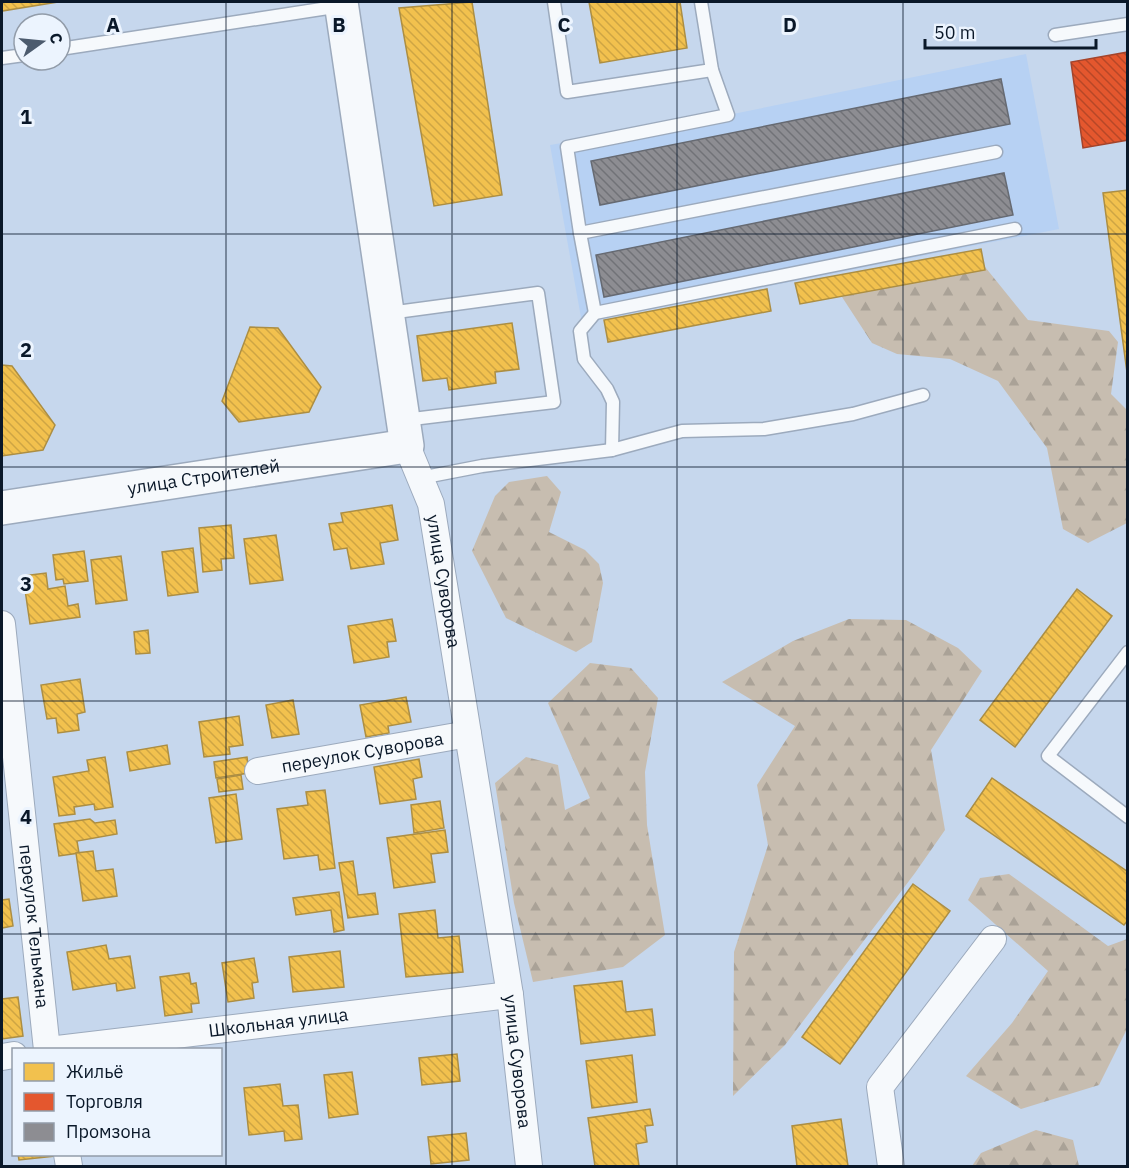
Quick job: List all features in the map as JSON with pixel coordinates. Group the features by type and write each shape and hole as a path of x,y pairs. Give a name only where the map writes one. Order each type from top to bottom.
{"street":[{"name":"улица Суворова","path":"341,4 405,433 431,504 510,995 529,1167"},
{"name":"улица Строителей","path":"2,508 405,433"},
{"name":"переулок Тельмана","path":"2,624 48,1048"},
{"name":"переулок Суворова","path":"258,771 468,734"},
{"path":"891,1167 880,1087 993,939"},
{"name":"Школьная улица","path":"65,1048 510,995"}],"lane":[{"path":"554,2 567,92 712,70"},
{"path":"595,313 567,147 728,115 712,70 701,2"},
{"path":"72,48 341,4"},
{"path":"1055,35 1128,24"},
{"path":"580,233 996,152"},
{"path":"612,450 613,402 607,389 584,359 580,331 595,313 1015,229"},
{"path":"387,313 538,293 553,391 554,402 405,433"},
{"path":"420,478 482,466 612,450 682,431 764,429 853,414 923,394"},
{"path":"1128,652 1048,756 1128,817"}],"shaded area":[{"path":"1026,54 1059,229 582,323 550,145 728,115"}],"green space":[{"path":"977,257 1028,320 1109,331 1118,342 1111,394 1127,410 1127,523 1088,543 1063,529 1047,448 998,381 950,359 897,354 872,343 842,297"},
{"path":"547,476 561,492 549,532 585,550 599,564 603,583 592,642 576,652 506,618 472,551 495,496 509,482"},
{"path":"849,619 906,620 958,648 982,671 931,750 945,830 785,1045 733,1096 734,952 768,845 757,785 795,726 722,682 793,641"},
{"path":"590,663 631,668 658,698 645,772 647,825 665,935 623,967 533,982 514,903 495,783 526,757 558,765 565,810 590,798 548,703"},
{"path":"1009,874 1108,946 1127,939 1127,1029 1099,1085 1021,1109 966,1076 1012,1023 1048,971 968,900 980,878"},
{"path":"1036,1130 1073,1140 1079,1166 972,1166 981,1153"}],"building: Жильё":[{"path":"2,2 58,2 2,11"},
{"path":"472,2 502,195 434,206 399,8"},
{"path":"589,2 680,2 687,48 600,63"},
{"path":"1128,190 1128,380 1103,193"},
{"path":"981,249 985,270 800,304 795,283"},
{"path":"767,289 771,311 608,342 604,320"},
{"path":"512,323 519,369 495,372 496,383 449,390 447,378 423,381 417,336"},
{"path":"250,327 278,328 321,387 309,412 239,422 222,401"},
{"path":"2,365 12,366 55,425 43,450 2,456"},
{"path":"392,505 398,540 380,543 384,564 351,569 347,548 334,550 329,524 343,522 341,513"},
{"path":"231,525 234,558 221,559 222,570 203,572 199,528"},
{"path":"276,535 283,580 250,584 244,539"},
{"path":"193,548 198,592 168,596 162,552"},
{"path":"84,551 88,581 64,584 63,579 56,580 53,555"},
{"path":"121,556 127,600 96,604 91,560"},
{"path":"46,573 48,589 65,586 68,606 78,604 80,617 30,624 23,576"},
{"path":"1077,589 1112,616 1015,747 980,720"},
{"path":"392,619 396,641 387,642 389,657 354,663 348,626"},
{"path":"148,630 150,653 136,654 134,632"},
{"path":"80,679 85,712 77,714 79,730 58,733 56,718 47,719 41,685"},
{"path":"406,697 411,722 388,726 389,733 366,737 360,705"},
{"path":"293,700 299,734 272,738 266,705"},
{"path":"239,716 243,745 229,747 230,754 204,757 199,722"},
{"path":"167,745 170,764 130,771 127,752"},
{"path":"105,757 113,807 95,810 94,804 74,807 75,814 59,816 53,777 89,771 87,760"},
{"path":"247,757 249,773 216,778 214,762"},
{"path":"419,759 422,777 413,779 416,799 380,804 374,767"},
{"path":"241,775 243,789 219,792 217,779"},
{"path":"992,778 1128,872 1128,920 1124,925 966,816"},
{"path":"325,790 335,868 320,870 318,855 284,859 277,809 308,805 306,792"},
{"path":"236,794 242,839 216,843 209,798"},
{"path":"440,801 444,828 414,833 411,805"},
{"path":"90,819 95,823 115,820 117,834 77,841 79,853 59,856 54,824"},
{"path":"445,830 448,852 431,854 435,882 394,888 387,838"},
{"path":"93,851 96,871 113,869 117,896 83,901 76,853"},
{"path":"353,861 358,895 375,893 378,914 348,918 339,863"},
{"path":"913,884 950,911 840,1064 802,1037"},
{"path":"339,892 344,930 334,932 331,910 296,915 293,898"},
{"path":"9,899 13,926 2,928 2,900"},
{"path":"435,910 438,938 459,936 463,972 406,977 399,914"},
{"path":"106,945 109,959 130,956 135,988 117,991 116,983 73,990 67,952"},
{"path":"340,951 344,987 293,992 289,957"},
{"path":"254,958 258,982 252,983 254,998 228,1002 222,963"},
{"path":"189,973 191,984 196,983 199,1003 191,1004 192,1012 165,1016 160,977"},
{"path":"622,981 626,1012 652,1009 655,1035 581,1044 574,986"},
{"path":"18,997 23,1036 2,1039 2,999"},
{"path":"457,1054 460,1081 422,1085 419,1058"},
{"path":"632,1055 637,1102 592,1108 586,1061"},
{"path":"352,1072 358,1114 329,1118 324,1075"},
{"path":"280,1084 283,1106 298,1105 302,1139 285,1141 284,1131 249,1135 244,1088"},
{"path":"650,1109 653,1125 645,1126 647,1142 636,1144 639,1166 595,1166 588,1118"},
{"path":"841,1119 848,1166 797,1166 792,1126"},
{"path":"466,1133 469,1160 431,1164 428,1137"},
{"path":"18,1156 55,1156 19,1160"}],"building: Торговля":[{"path":"1128,52 1128,140 1083,148 1071,62"}],"building: Промзона":[{"path":"1001,79 1010,124 600,205 591,161"},
{"path":"1004,173 1013,215 604,297 596,255"}]}
